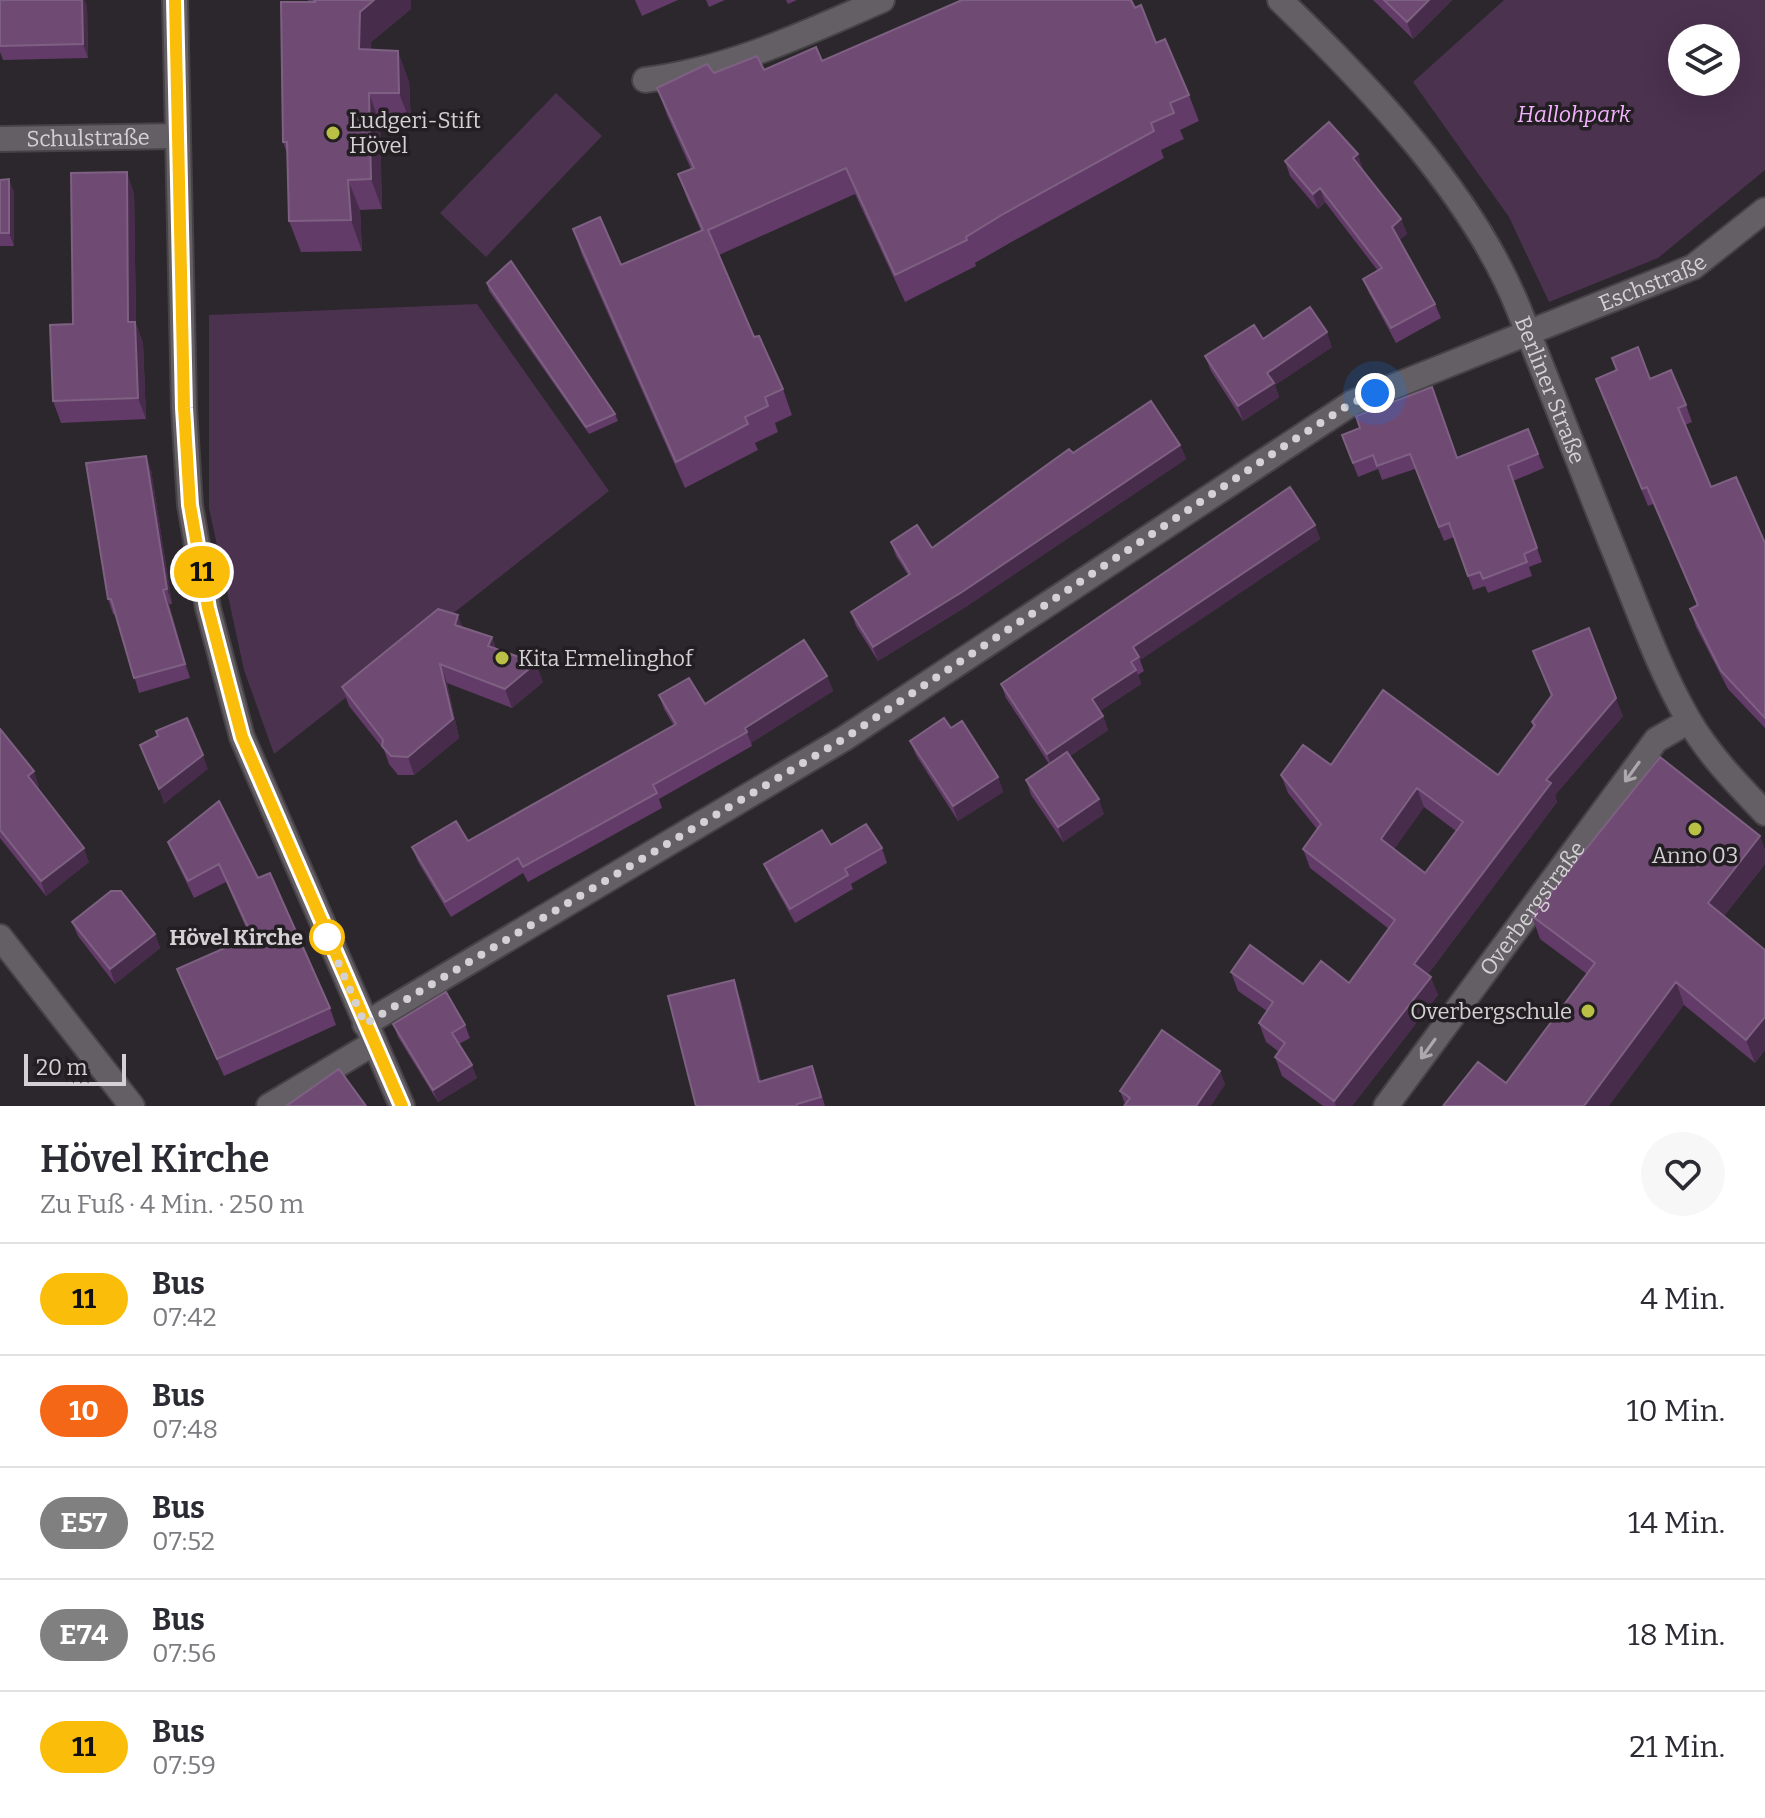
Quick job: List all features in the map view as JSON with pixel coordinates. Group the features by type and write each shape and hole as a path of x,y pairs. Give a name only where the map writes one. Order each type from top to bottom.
{"street":[{"path":"175,0 184,408 190,505 208,608 242,737 402,1106"},
{"path":"645,80 711,70 772,49 882,0"},
{"name":"Berliner Straße","path":"1280,0 1353,71 1432,165 1483,241 1519,309 1651,643 1689,721 1736,783 1765,813"},
{"name":"Schulstraße","path":"0,139 177,136"},
{"name":"Eschstraße","path":"269,1106 370,1034 845,738 1352,403 1693,267 1765,210"},
{"name":"Overbergstraße","path":"1386,1106 1656,740 1689,721"},
{"path":"0,937 132,1106"}],"green space":[{"name":"Hallohpark","path":"1504,0 1765,0 1765,170 1658,258 1549,302 1509,217 1413,82"},
{"path":"556,93 602,136 486,257 440,213"},
{"path":"477,304 609,491 274,754 244,670 209,508 209,315"}],"building":[{"path":"0,0 82,0 83,44 0,46"},
{"name":"Ludgeri-Stift Hövel","path":"374,0 360,12 359,49 398,51 399,93 369,93 371,179 348,180 351,220 289,221 287,142 283,142 281,2"},
{"path":"962,0 1131,0 1135,8 1141,5 1156,43 1165,39 1189,95 1170,103 1174,113 1151,123 1154,131 1005,213 966,237 967,240 895,275 846,168 708,230 754,337 759,336 783,389 765,397 768,406 745,417 748,424 676,462 573,229 600,217 621,265 703,230 678,174 694,168 657,88 707,64 714,73 757,56 764,70 816,47 822,61"},
{"path":"1384,0 1429,0 1407,22"},
{"path":"1329,122 1358,154 1353,158 1401,219 1392,227 1435,304 1391,328 1363,279 1382,268 1320,188 1313,194 1285,161"},
{"path":"127,172 128,322 135,322 138,398 53,401 50,325 73,324 71,173"},
{"path":"9,179 9,233 0,233 0,180"},
{"path":"511,261 615,414 586,427 487,283"},
{"path":"1310,307 1327,332 1267,373 1274,383 1238,406 1205,356 1254,325 1263,339"},
{"path":"1638,347 1650,379 1671,370 1686,405 1678,408 1711,487 1736,477 1765,543 1765,718 1721,671 1690,609 1698,605 1647,487 1642,489 1596,379 1617,370 1612,358"},
{"path":"1432,387 1457,458 1528,429 1538,454 1508,466 1537,548 1524,554 1527,562 1483,579 1480,572 1468,576 1449,523 1439,527 1410,454 1377,466 1373,455 1353,463 1342,435 1360,428 1356,416"},
{"path":"1151,401 1180,445 962,592 873,647 851,612 910,574 891,542 917,525 932,548 1069,449 1073,453"},
{"path":"146,456 167,589 163,590 185,664 134,678 111,599 108,599 86,463"},
{"path":"1290,487 1315,525 1133,647 1139,657 1131,662 1136,670 1092,699 1103,716 1047,754 1001,684"},
{"path":"438,609 458,615 455,625 492,637 488,646 536,663 505,689 440,664 453,719 408,757 391,756 382,746 383,740 342,687"},
{"path":"1589,628 1616,698 1546,780 1551,783 1414,964 1431,977 1334,1101 1275,1057 1285,1043 1259,1023 1273,1002 1231,972 1250,945 1303,984 1321,961 1349,983 1395,920 1303,849 1321,824 1281,775 1303,745 1331,765 1383,690 1498,775 1535,725 1532,722 1552,695 1533,651","holes":["1417,788 1463,822 1425,873 1381,839"]},
{"path":"804,640 827,676 745,728 747,732 653,785 657,793 523,867 518,858 445,902 412,847 456,821 468,841 676,724 659,695 689,678 705,704"},
{"path":"187,718 203,755 159,789 140,745 158,736 156,731"},
{"path":"944,718 951,728 962,721 998,777 953,806 910,741"},
{"path":"0,729 34,771 28,776 84,848 41,881 0,830"},
{"path":"1067,752 1099,799 1058,827 1026,780"},
{"path":"1660,757 1760,836 1708,903 1765,950 1765,1017 1746,1040 1676,982 1584,1106 1443,1106 1478,1062 1506,1083 1595,963 1532,916"},
{"path":"219,801 258,878 270,873 330,1008 217,1059 177,969 252,936 219,864 188,881 168,842"},
{"path":"866,824 882,848 845,869 848,875 790,909 764,864 822,830 831,845"},
{"path":"111,891 121,891 155,934 110,969 72,922"},
{"path":"734,980 759,1082 812,1066 821,1097 797,1106 696,1106 668,996"},
{"path":"446,992 465,1025 452,1033 472,1065 433,1090 393,1024"},
{"path":"1162,1030 1220,1071 1196,1106 1124,1106 1130,1098 1120,1091"},
{"path":"339,1069 366,1106 286,1106"}],"bus line":[{"name":"11","path":"175,0 184,408 190,505 208,608 242,737 402,1106"}],"place":[{"name":"Ludgeri-Stift Hövel","path":"333,133"},
{"name":"Kita Ermelinghof","path":"502,658"},
{"name":"Anno 03","path":"1695,829"},
{"name":"Hövel Kirche","path":"327,937"},
{"name":"Overbergschule","path":"1588,1011"}],"route":[{"path":"327,937 365,1024 845,738 1292,441 1352,403 1375,393"}]}
